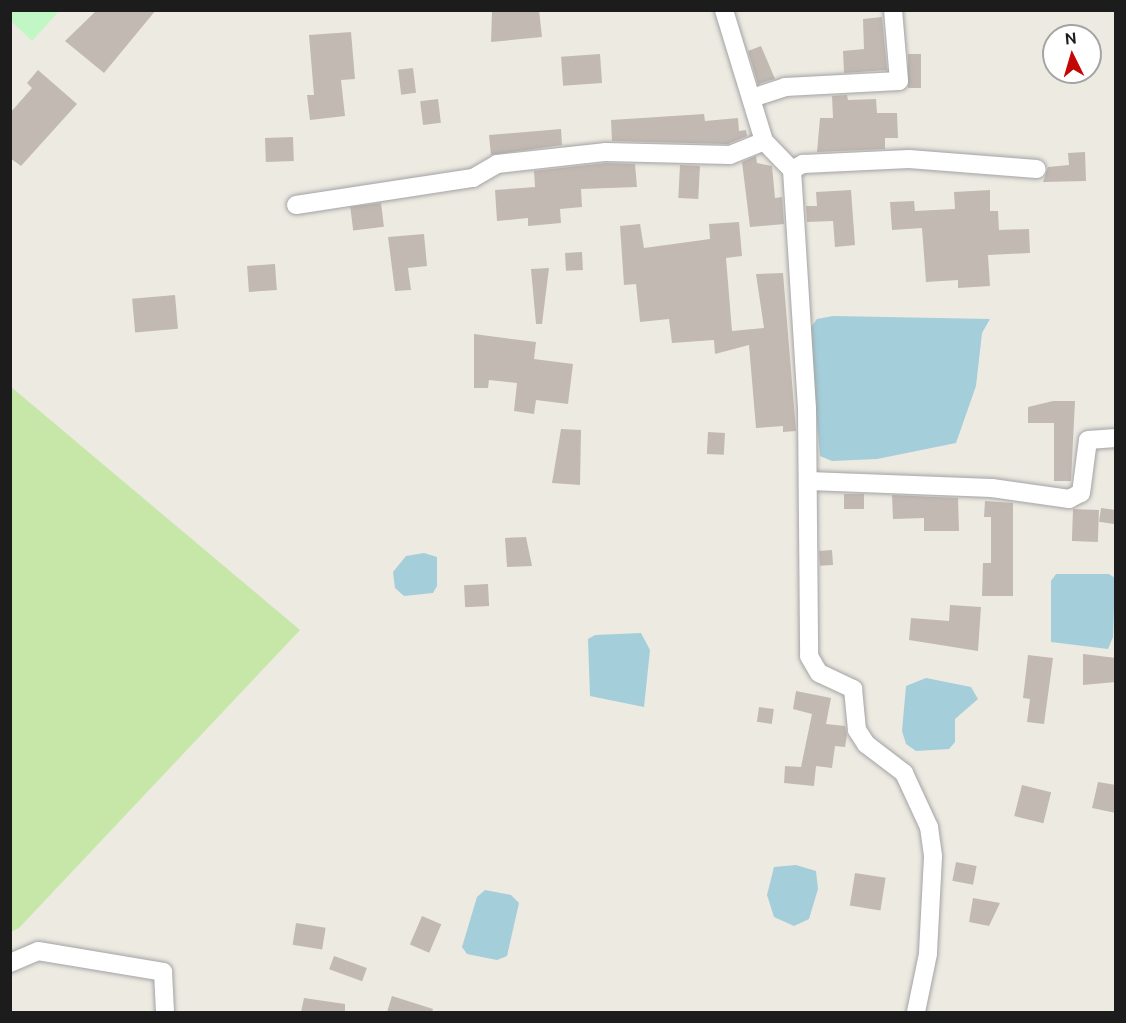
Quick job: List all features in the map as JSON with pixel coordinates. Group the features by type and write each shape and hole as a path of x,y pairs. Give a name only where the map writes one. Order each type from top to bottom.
{"street":[{"path":"724,10 764,141 792,170 809,481 809,656 819,673 853,689 857,730 866,744 904,773 929,827 933,857 928,954 916,1012"},
{"path":"752,98 785,87 899,81 893,10"},
{"path":"296,205 473,178 497,164 606,152 730,155 764,141"},
{"path":"792,170 803,164 909,159 1037,169"},
{"path":"809,481 992,488 1069,500 1081,493 1088,440 1116,438"},
{"path":"10,963 38,951 163,972 165,1012"}],"green space":[{"path":"11,10 59,11 32,41 11,21"},
{"path":"10,386 300,630 19,928 11,932"}],"water":[{"path":"833,316 990,319 982,333 976,386 956,443 877,459 832,461 820,456 809,330 817,319"},
{"path":"424,553 437,557 437,586 433,593 404,596 395,588 393,572 406,556"},
{"path":"1056,574 1109,574 1115,578 1113,637 1108,649 1051,642 1051,581"},
{"path":"641,633 650,650 644,707 590,696 588,639 595,635"},
{"path":"926,678 971,687 978,699 955,719 955,742 949,749 916,751 906,744 902,731 906,686"},
{"path":"796,865 816,871 818,889 809,919 794,926 774,917 767,895 774,867"},
{"path":"485,890 511,895 519,903 507,956 497,960 467,954 462,947 477,897"}],"building":[{"path":"97,10 156,10 104,73 65,41"},
{"path":"492,10 539,10 542,37 491,42"},
{"path":"882,17 887,70 844,73 843,51 864,49 863,19"},
{"path":"351,32 355,79 341,80 345,116 310,120 307,95 314,95 309,35"},
{"path":"761,46 775,79 758,84 748,51"},
{"path":"600,54 602,83 563,86 561,57"},
{"path":"908,54 921,54 921,88 908,88"},
{"path":"413,68 416,93 401,95 398,70"},
{"path":"38,70 77,104 21,166 10,158 10,113 32,88 27,83"},
{"path":"847,95 848,100 876,99 877,113 897,113 898,138 885,138 885,149 817,152 820,118 833,118 832,96"},
{"path":"438,99 441,123 423,125 420,101"},
{"path":"704,114 705,121 738,118 739,131 746,130 747,136 728,144 612,141 611,120"},
{"path":"561,129 562,145 491,155 489,135"},
{"path":"293,137 294,161 266,162 265,138"},
{"path":"1085,152 1086,181 1043,182 1048,167 1069,165 1068,153"},
{"path":"756,156 757,163 772,166 775,198 782,197 784,224 750,227 742,162"},
{"path":"606,163 635,164 637,187 581,189 582,207 560,209 561,223 528,226 528,218 497,221 495,190 535,187 534,171"},
{"path":"680,165 700,166 698,199 678,198"},
{"path":"851,190 855,245 835,247 833,221 807,222 806,206 817,206 816,192"},
{"path":"990,190 990,211 998,211 999,230 1029,229 1030,253 988,255 990,286 958,288 958,280 926,282 922,228 892,230 890,202 914,201 915,211 955,209 954,192"},
{"path":"381,203 384,227 353,231 350,207"},
{"path":"739,222 742,256 726,258 732,331 764,328 756,274 783,273 796,431 783,432 783,426 756,428 749,345 715,354 714,340 672,343 669,319 640,322 636,284 624,285 620,226 640,224 644,248 710,239 709,224"},
{"path":"424,234 427,266 408,268 411,290 395,291 388,237"},
{"path":"582,252 583,270 566,271 565,253"},
{"path":"275,264 277,290 249,292 247,266"},
{"path":"549,268 542,324 536,324 531,269"},
{"path":"175,295 178,329 135,333 132,299"},
{"path":"474,334 536,342 534,359 573,364 568,404 536,400 534,414 514,411 517,383 489,380 488,388 474,388"},
{"path":"1053,401 1075,401 1071,481 1054,481 1054,423 1028,423 1028,407"},
{"path":"561,429 581,430 580,485 552,483"},
{"path":"708,432 725,433 724,455 707,454"},
{"path":"844,494 864,494 864,509 844,509"},
{"path":"892,495 958,498 959,531 924,531 924,518 893,519"},
{"path":"985,501 1013,503 1013,596 982,596 983,563 991,563 991,517 984,517"},
{"path":"1101,508 1116,510 1114,524 1099,522"},
{"path":"1073,509 1099,510 1098,542 1072,541"},
{"path":"526,537 532,566 507,567 505,538"},
{"path":"832,550 833,565 820,566 819,551"},
{"path":"488,584 489,606 465,607 464,585"},
{"path":"950,605 981,607 978,651 909,640 911,618 949,621"},
{"path":"1083,654 1116,658 1116,682 1083,685"},
{"path":"1028,655 1053,658 1044,724 1027,722 1030,699 1023,698"},
{"path":"796,691 831,698 826,724 845,726 847,735 845,747 835,746 832,768 816,766 814,786 784,783 785,766 801,767 812,714 793,709"},
{"path":"759,707 774,709 772,724 757,722"},
{"path":"1098,782 1116,785 1116,813 1092,808"},
{"path":"1022,785 1051,792 1043,823 1014,816"},
{"path":"956,862 977,866 973,885 952,881"},
{"path":"855,873 886,878 880,910 850,906"},
{"path":"973,898 1000,903 989,926 969,922"},
{"path":"422,916 441,924 429,953 410,945"},
{"path":"296,923 326,928 322,949 293,945"},
{"path":"334,956 367,968 362,981 329,969"},
{"path":"392,996 433,1009 432,1012 387,1012"},
{"path":"304,998 345,1004 345,1012 301,1012"}]}
